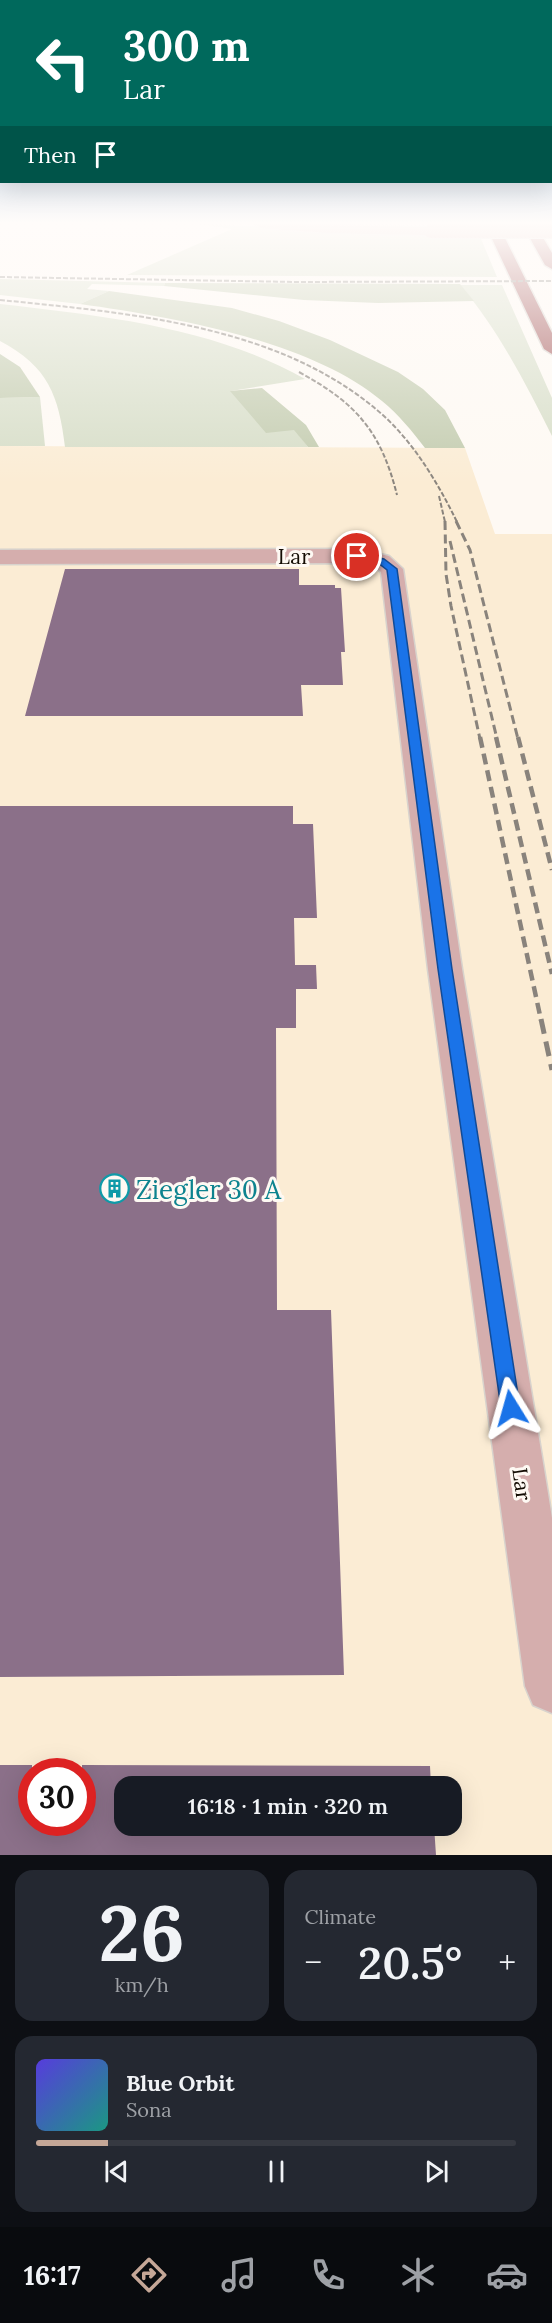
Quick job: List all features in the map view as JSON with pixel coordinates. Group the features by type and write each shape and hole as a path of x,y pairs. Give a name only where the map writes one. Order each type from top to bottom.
{"highway":[{"path":"533,311 552,349"}],"street":[{"name":"Lar","path":"0,557 357,556 381,561 392,569 445,969 552,1686"}],"shaded area":[{"path":"0,446 465,448 495,534 552,534 552,1855 0,1855"}],"green space":[{"path":"0,311 58,311 157,326 233,347 270,361 305,379 231,391 295,430 308,447 65,447 59,412 48,384 30,361 0,341"},
{"path":"122,311 241,311 279,321 330,340 398,372 423,389 445,410 465,448 425,448 405,423 382,401 352,380 317,362 238,334"},
{"path":"480,311 513,311 552,398 552,436 521,377"},
{"path":"0,354 20,367 40,397 0,398"},
{"path":"262,388 306,425 319,447 308,447 294,430 266,433 230,391"},
{"path":"40,397 45,446 0,446 0,398"}],"building":[{"path":"65,569 299,569 299,585 335,585 335,588 341,588 345,652 341,652 343,685 301,685 303,716 25,716"},
{"name":"Ziegler 30 A","path":"0,806 293,806 293,824 313,824 317,918 294,918 295,965 316,965 317,989 296,989 296,1028 276,1028 277,1310 331,1310 344,1675 0,1677"},
{"path":"0,1765 18,1765 18,1836 96,1836 96,1765 430,1766 430,1776 114,1776 114,1836 435,1836 436,1855 0,1855"}],"railway":[{"path":"97,311 152,318 253,343 301,362 345,386 385,417 407,440 426,466 457,522"},
{"path":"299,372 336,395 363,421 383,453 397,495"},
{"path":"439,496 445,522"},
{"path":"445,521 446,574 451,606 480,739"},
{"path":"456,521 470,550 518,739"},
{"path":"450,541 497,739"},
{"path":"480,737 541,1020"},
{"path":"496,737 552,974"},
{"path":"518,737 552,870"},
{"path":"541,1019 552,1070"}],"place":[{"name":"Ziegler 30 A","path":"115,1189"}],"route":[{"path":"357,556 381,561 392,569 445,969 511,1408"}]}
